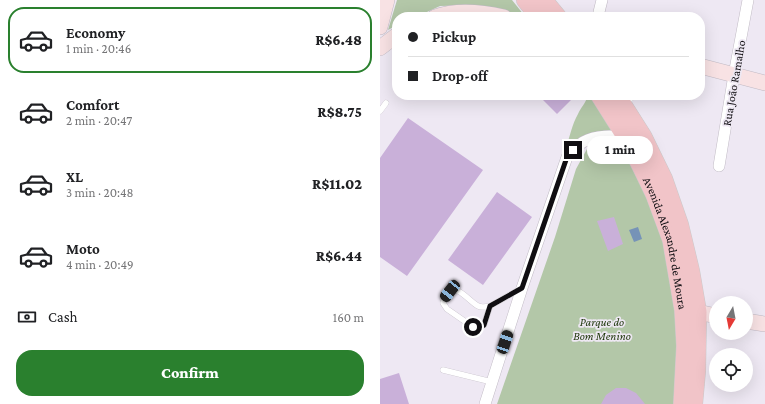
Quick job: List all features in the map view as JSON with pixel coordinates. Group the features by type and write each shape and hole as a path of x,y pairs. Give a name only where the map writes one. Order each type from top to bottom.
{"main road":[{"path":"380,27 387,0"},
{"path":"525,0 534,12"},
{"path":"544,0 554,12"},
{"path":"380,48 392,39"},
{"path":"705,67 765,83"},
{"name":"Avenida Alexandre de Moura","path":"602,100 626,138 654,194 671,240 691,351 697,371 694,404"},
{"name":"Avenida Alexandre de Moura","path":"626,100 664,179 680,225 691,271 698,312 682,404"},
{"path":"671,240 680,260 687,308 691,311 709,314"},
{"path":"753,322 765,324"}],"street":[{"path":"599,12 602,0"},
{"name":"Rua João Ramalho","path":"719,166 748,0"},
{"path":"485,404 522,288 567,157 573,150 584,142 599,137 614,136 626,138"}],"lane":[{"path":"380,111 386,103"},
{"path":"490,306 484,325 479,328 473,327 448,309 443,303 444,298 450,291 454,290 459,291 477,305 485,307 490,306 522,288"},
{"path":"443,370 492,382"}],"green space":[{"path":"397,0 512,0 522,12 509,12 474,5 440,6 427,12 393,12"},
{"path":"392,17 392,28 388,30"},
{"path":"586,100 597,100 619,131 591,135 566,147 574,122"},
{"name":"Parque do Bom Menino","path":"605,142 618,144 629,156 662,230 678,324 674,404 497,404 555,237 576,169 587,149"}],"water":[{"path":"638,227 642,239 634,242 629,230"}],"building":[{"path":"543,100 571,100 557,114"},
{"path":"408,118 483,170 407,276 380,257 380,158"},
{"path":"497,192 532,217 483,285 448,260"},
{"path":"614,217 623,244 608,251 597,221"},
{"path":"399,373 409,404 380,404 380,379"},
{"path":"616,388 626,388 636,393 645,404 601,404 606,395"}],"route":[{"path":"473,327 479,328 484,325 490,306 522,288 567,157 573,150"}]}
